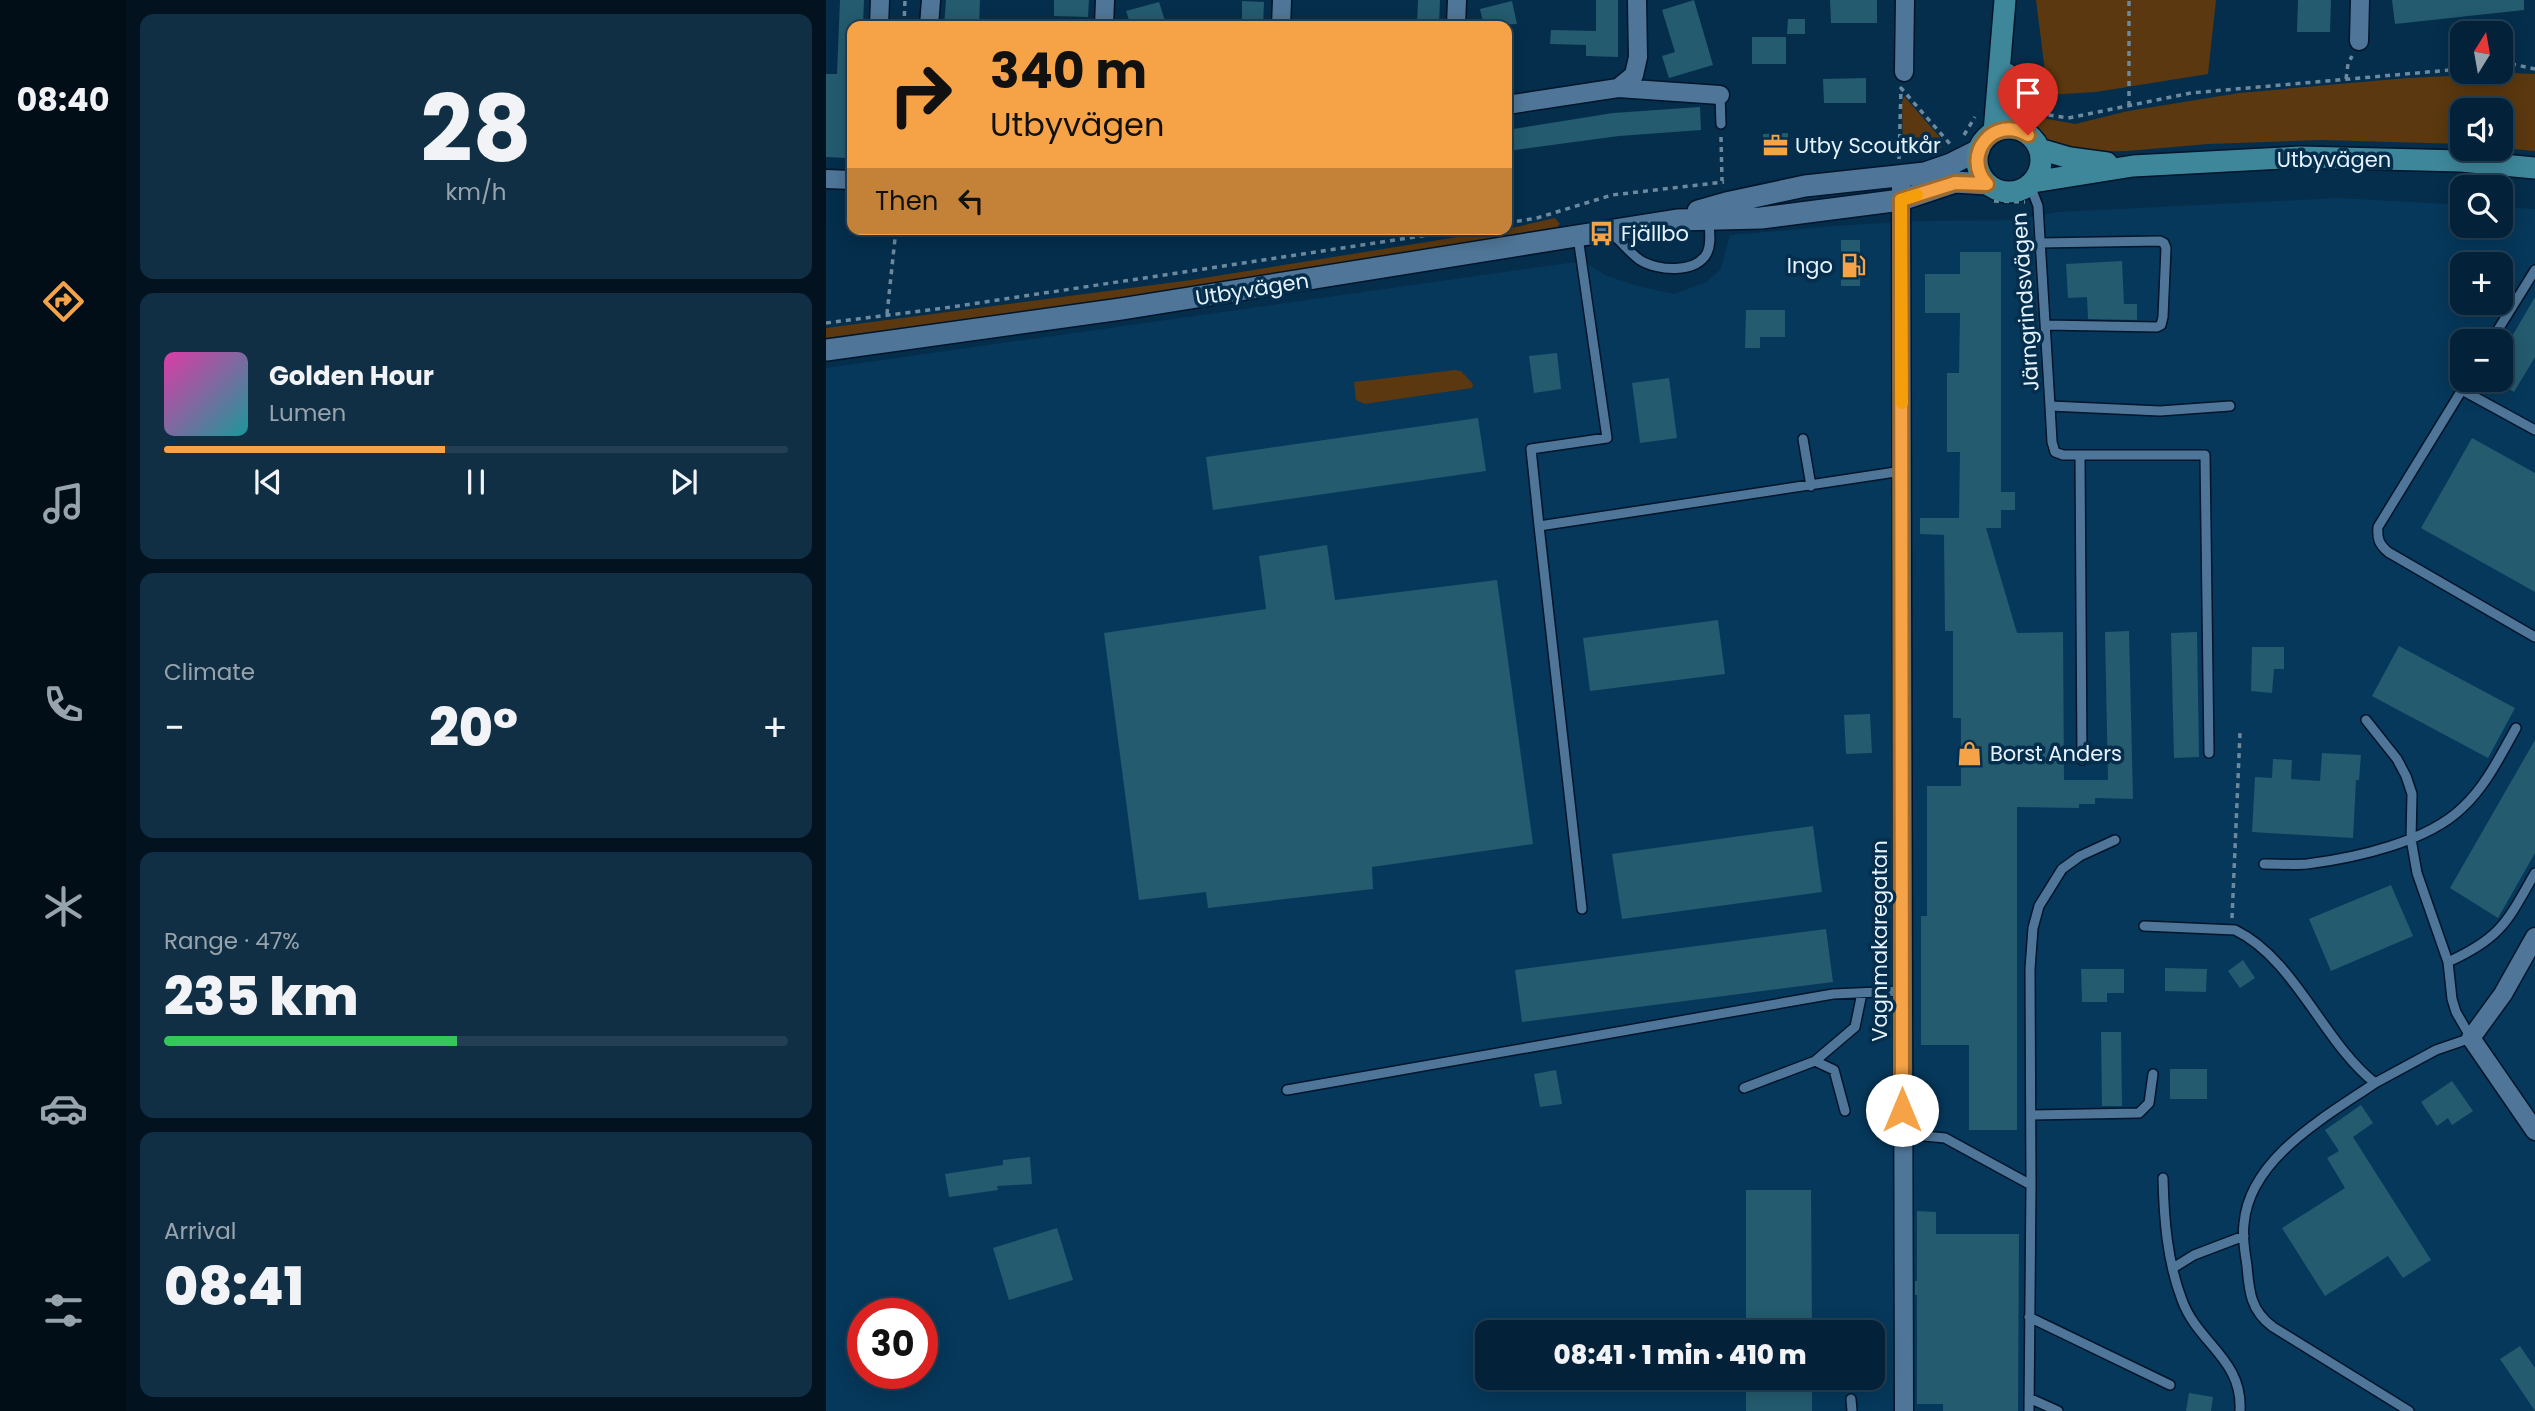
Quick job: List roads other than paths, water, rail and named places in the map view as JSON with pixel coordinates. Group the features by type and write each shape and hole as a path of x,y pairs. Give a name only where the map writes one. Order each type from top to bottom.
{"main road":[{"path":"2003,51 2021,114 2006,128 1994,132 2003,51 2005,0"},
{"name":"Utbyvägen","path":"2021,114 2028,135 2039,149 2070,158 2133,166"},
{"name":"Utbyvägen","path":"1979,150 1985,139 1994,132"},
{"path":"2031,183 2041,164 2039,149"},
{"path":"1979,150 1978,168 1987,184"},
{"name":"Utbyvägen","path":"1987,184 2005,192 2018,191 2031,183 2133,166 2300,157 2460,161 2535,168"}],"street":[{"path":"879,21 880,0"},
{"path":"929,21 931,0"},
{"path":"1104,21 1105,0"},
{"path":"1281,21 1282,0"},
{"path":"1456,21 1457,0"},
{"path":"1618,88 1634,75 1638,57 1637,0"},
{"path":"1904,72 1905,0"},
{"path":"2359,41 2360,0"},
{"path":"1512,104 1618,88 1720,95"},
{"name":"Utbyvägen","path":"826,350 1122,309 1610,232 1708,213 1805,186 1900,169 1925,173 1979,150"},
{"name":"Vagnmakaregatan","path":"1900,169 1904,1411"},
{"path":"826,179 847,180"},
{"name":"Utbyvägen","path":"1708,213 1761,218 1901,200 1955,183 1987,184"},
{"path":"2535,937 2502,994 2471,1038 2535,1132"}],"lane":[{"path":"1720,95 1721,124"},
{"name":"Järngrindsvägen","path":"2031,183 2038,206 2050,406 2160,411 2230,406"},
{"path":"1610,232 1642,261 1678,269 1700,261 1707,254 1710,242 1708,213"},
{"path":"1578,237 1607,438 1531,449 1582,909"},
{"path":"2040,243 2160,241 2166,248 2161,326 2045,325"},
{"path":"2498,329 2535,270"},
{"path":"2461,392 2378,527 2377,538 2388,552 2535,638"},
{"path":"2466,392 2535,430"},
{"path":"2050,406 2052,442 2055,452 2063,455 2205,455 2209,752"},
{"path":"1803,439 1811,486"},
{"path":"2080,455 2082,761"},
{"path":"1539,526 1902,471"},
{"path":"2366,720 2396,759 2412,794 2411,839 2417,873 2448,962 2456,1012 2471,1038 2436,1050 2375,1083 2294,1139 2258,1183 2247,1206 2244,1236 2249,1292 2262,1319 2409,1411"},
{"path":"2264,864 2305,864 2342,858 2411,839 2448,820 2468,803 2487,780 2516,728"},
{"path":"2029,1411 2030,969 2033,928 2039,905 2062,869 2080,856 2115,840"},
{"path":"2448,962 2477,949 2494,936 2504,925 2535,873"},
{"path":"2144,926 2235,930 2248,936 2272,959 2357,1069 2375,1083"},
{"path":"1287,1090 1833,994 1902,991"},
{"path":"1744,1088 1815,1061 1855,1027 1862,993"},
{"path":"1815,1061 1834,1070 1845,1111"},
{"path":"2031,1115 2139,1114 2150,1103 2152,1074"},
{"path":"1902,1133 1945,1138 2031,1185"},
{"path":"2164,1178 2164,1225 2182,1301 2199,1331 2232,1370 2240,1392 2240,1411"},
{"path":"2173,1268 2194,1255 2244,1236"},
{"path":"2029,1317 2169,1385"},
{"path":"2029,1398 2058,1411"},
{"path":"1851,1399 1852,1411"}],"place":[{"name":"Utby Scoutkår","path":"1775,145"},
{"name":"Fjällbo","path":"1601,233"},
{"name":"Ingo","path":"1853,265"},
{"name":"Borst Anders","path":"1970,753"}]}
